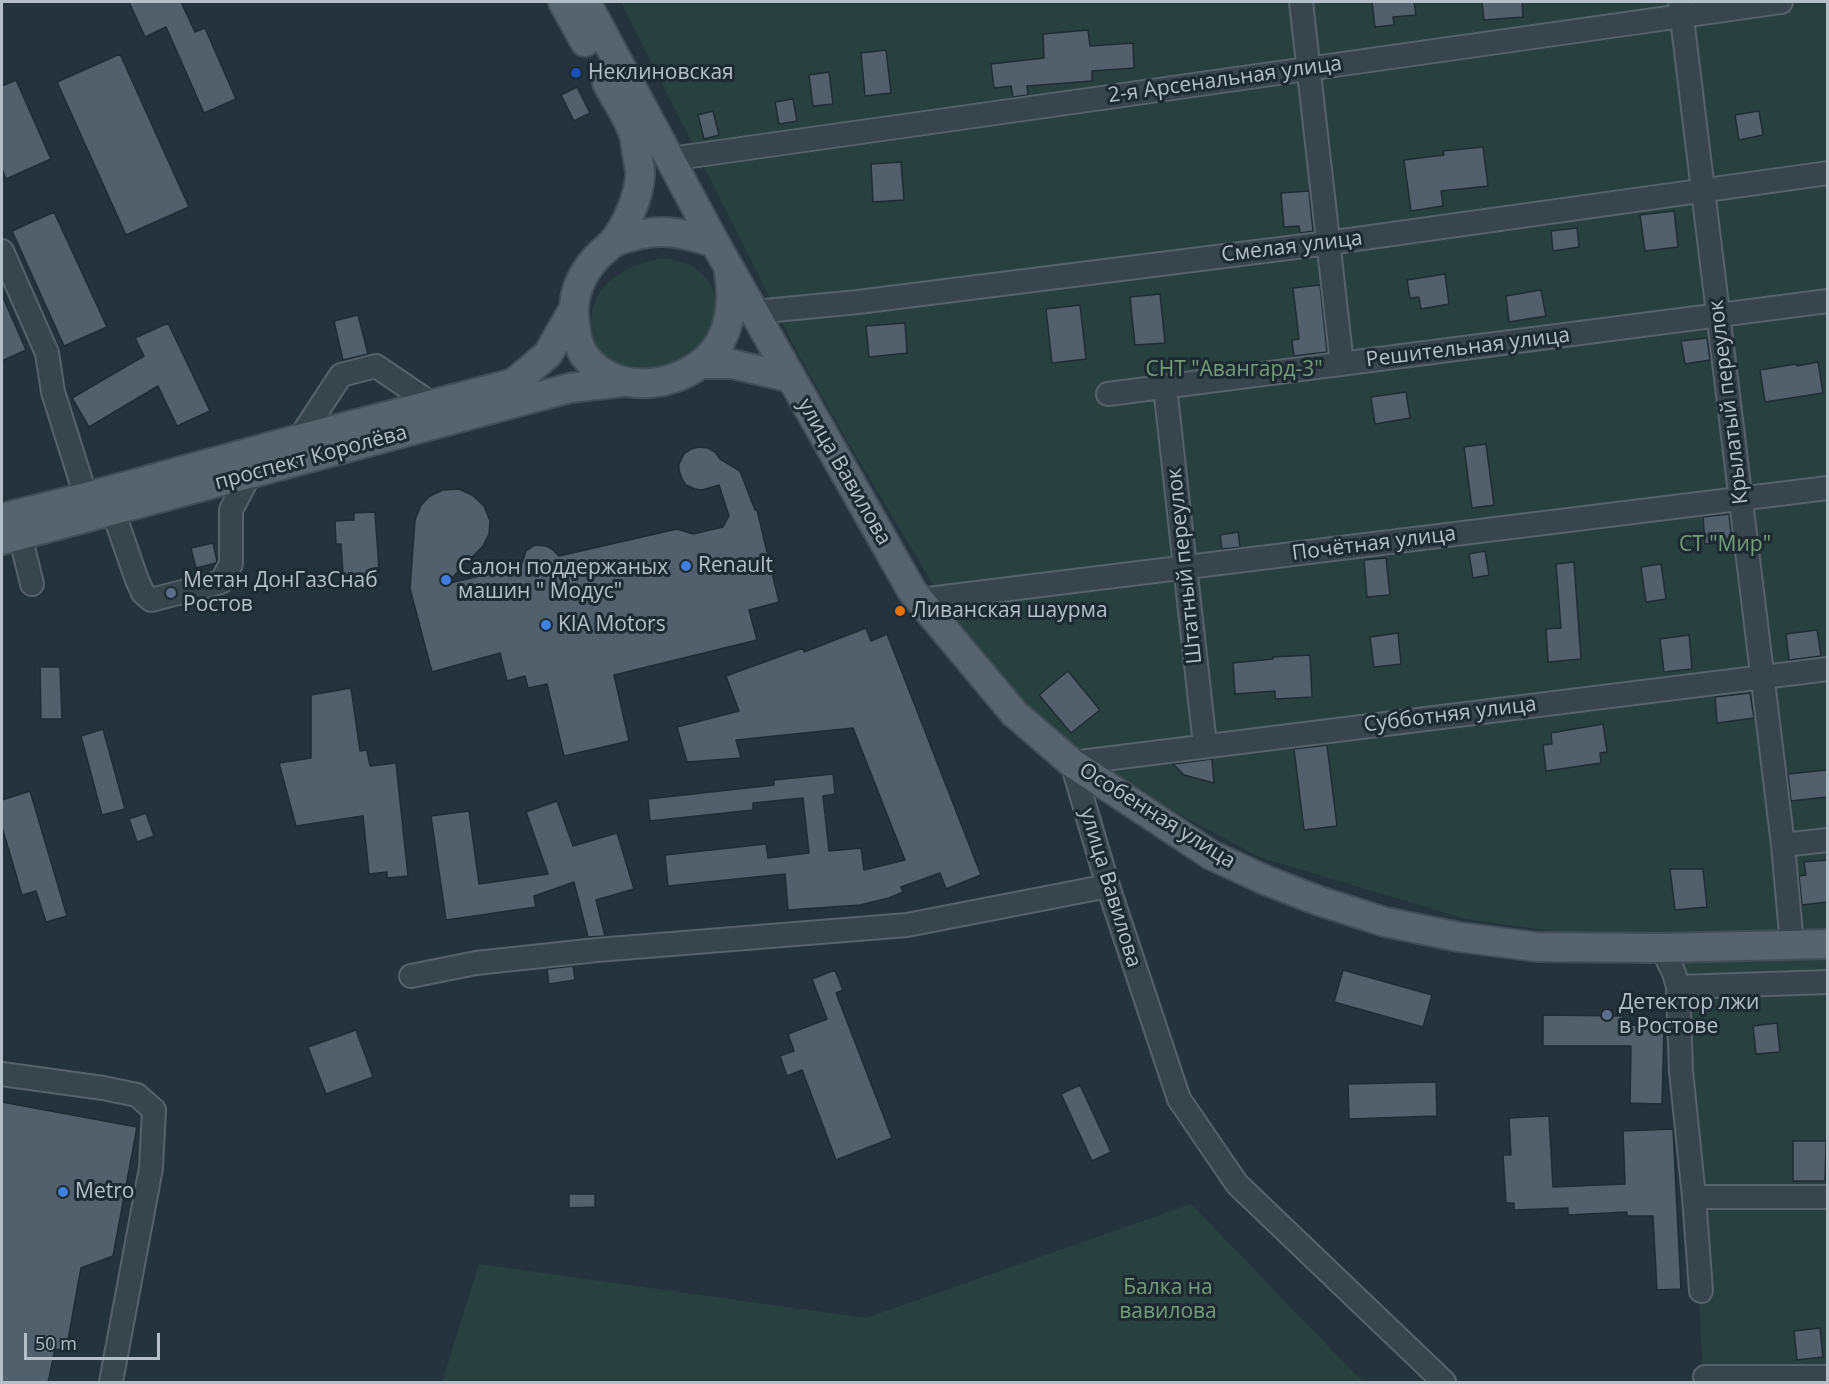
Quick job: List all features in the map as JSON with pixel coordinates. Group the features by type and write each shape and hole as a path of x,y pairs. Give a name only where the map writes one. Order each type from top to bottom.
{"main road":[{"name":"улица Вавилова","path":"563,2 634,136 640,175 632,208 614,242 595,259 578,285 573,310 576,333 583,353 596,368 622,382 647,384 675,378 700,364 719,343 728,324 732,303 731,283 722,254 685,233 657,231 633,235 614,242"},
{"name":"улица Вавилова","path":"586,2 754,312 912,591 1014,713 1072,763"},
{"name":"проспект Королёва","path":"8,531 86,497 514,383 548,354 573,310"},
{"name":"улица Вавилова","path":"700,364 732,364 791,378"},
{"name":"проспект Королёва","path":"8,531 113,511 570,388 622,382"},
{"name":"Особенная улица","path":"1072,763 1210,855 1319,901 1385,922 1460,937 1537,947 1662,948 1827,944"}],"street":[{"path":"1301,2 1342,364"},
{"name":"2-я Арсенальная улица","path":"670,159 1308,68 1681,9 1781,2"},
{"name":"Крылатый переулок","path":"1681,9 1783,845 1792,945"},
{"name":"Смелая улица","path":"754,312 870,300 1328,243 1827,173"},
{"path":"2,251 47,353 53,392 86,497"},
{"name":"Решительная улица","path":"1108,394 1827,301"},
{"path":"299,439 341,375 376,366 432,404"},
{"name":"Штатный переулок","path":"1164,387 1205,745"},
{"path":"113,511 137,580 143,593 151,600 221,582 231,564 231,510 250,474"},
{"name":"Почётная улица","path":"920,600 1827,488"},
{"path":"8,531 32,584"},
{"name":"Субботняя улица","path":"1072,763 1827,669"},
{"name":"улица Вавилова","path":"1072,763 1108,886 1179,1099 1237,1184 1444,1383"},
{"path":"1783,845 1827,840"},
{"path":"411,976 476,963 597,950 907,925 1108,886"},
{"path":"1662,948 1678,987 1681,1071 1701,1291"},
{"path":"1678,987 1827,982"},
{"path":"2,1074 137,1095 154,1110 151,1168 111,1383"},
{"path":"1694,1197 1827,1197"},
{"path":"1705,1377 1827,1377"}],"green space":[{"name":"СНТ \"Авангард-3\"","path":"621,2 1827,2 1827,932 1678,936 1559,932 1466,919 1259,857 1110,777 1035,717 953,618 795,348"},
{"path":"663,258 688,265 705,277 714,294 716,312 711,330 699,347 682,360 646,369 613,363 600,351 594,337 592,312 596,299 612,279 636,266"},
{"path":"1827,950 1827,1382 1703,1382 1683,953"},
{"name":"Балка на вавилова","path":"1191,1204 1363,1382 442,1382 479,1264 866,1318"}],"building":[{"path":"129,2 181,2 195,32 205,28 236,99 204,113 166,27 145,37"},
{"path":"1372,2 1414,2 1416,15 1393,17 1394,25 1375,27"},
{"path":"1482,2 1522,2 1523,17 1484,20"},
{"path":"1088,30 1090,46 1133,43 1134,68 1092,71 1092,81 1027,86 1028,95 1013,97 1011,86 994,88 991,64 1044,58 1043,34"},
{"path":"886,50 891,93 865,96 861,53"},
{"path":"120,54 189,207 126,235 57,82"},
{"path":"829,72 833,104 813,106 809,75"},
{"path":"16,80 51,159 6,179 2,169 2,86"},
{"path":"577,87 590,113 574,121 561,95"},
{"path":"793,99 797,121 779,124 775,102"},
{"path":"713,111 719,135 704,139 698,115"},
{"path":"1759,111 1763,135 1739,140 1735,115"},
{"path":"1483,147 1488,186 1441,191 1443,206 1411,211 1404,160 1444,155 1443,151"},
{"path":"901,162 904,200 873,202 871,164"},
{"path":"1309,191 1313,231 1300,233 1299,226 1284,227 1281,193"},
{"path":"1674,211 1678,247 1645,251 1640,215"},
{"path":"54,212 107,327 64,346 12,231"},
{"path":"1577,228 1579,247 1553,251 1551,231"},
{"path":"1445,274 1449,304 1421,309 1419,297 1410,298 1407,280"},
{"path":"1320,285 1327,352 1294,356 1292,340 1299,339 1293,288"},
{"path":"1541,290 1546,316 1509,322 1506,296"},
{"path":"1160,294 1165,343 1135,345 1130,297"},
{"path":"2,295 26,350 2,361"},
{"path":"1080,305 1086,359 1052,363 1046,309"},
{"path":"358,315 368,354 343,360 334,321"},
{"path":"168,323 210,411 177,426 158,386 89,427 72,398 144,356 135,338"},
{"path":"905,323 907,353 869,357 866,326"},
{"path":"1707,338 1710,360 1685,364 1681,341"},
{"path":"1818,362 1823,393 1765,402 1760,370"},
{"path":"1406,392 1410,418 1375,424 1371,397"},
{"path":"1486,444 1494,505 1472,508 1464,447"},
{"path":"699,447 715,452 720,459 740,471 755,510 757,510 779,602 749,610 757,640 614,675 629,741 564,756 547,684 528,688 525,676 507,681 500,653 432,672 410,589 415,520 421,505 430,496 443,490 459,489 472,495 484,506 490,521 489,534 483,546 446,584 521,566 526,551 535,545 546,546 559,556 677,529 693,534 723,527 729,516 719,485 702,490 695,489 686,485 679,470 684,454"},
{"path":"375,512 380,585 344,587 341,544 336,544 335,521 354,520 354,513"},
{"path":"1729,514 1732,542 1705,544 1703,517"},
{"path":"1238,532 1240,547 1222,549 1220,535"},
{"path":"213,543 216,563 196,568 191,548"},
{"path":"1485,551 1489,575 1473,578 1469,554"},
{"path":"1386,558 1390,595 1367,597 1364,560"},
{"path":"1574,562 1581,659 1548,662 1546,629 1561,628 1556,564"},
{"path":"1661,564 1666,599 1646,602 1641,567"},
{"path":"866,628 871,641 887,634 981,875 946,889 940,873 901,887 903,892 889,898 860,905 788,910 785,874 668,886 665,855 766,844 768,858 809,853 803,798 753,803 753,810 650,821 648,799 774,785 774,780 833,774 835,794 823,796 829,851 861,848 864,870 905,860 853,728 736,740 741,758 687,762 677,727 739,711 726,676 803,648 804,652"},
{"path":"1817,630 1821,656 1789,660 1786,634"},
{"path":"1398,633 1401,664 1374,667 1370,637"},
{"path":"1689,635 1692,669 1664,672 1660,639"},
{"path":"1310,655 1312,697 1275,699 1275,691 1235,694 1233,663 1273,659 1273,657"},
{"path":"40,667 60,667 62,719 41,719"},
{"path":"1068,671 1100,710 1071,733 1039,695"},
{"path":"351,688 360,751 367,750 370,766 396,763 408,876 387,878 387,872 369,874 363,816 296,826 279,763 311,758 311,695"},
{"path":"1750,693 1754,718 1717,723 1715,697"},
{"path":"1603,724 1607,752 1600,753 1601,763 1546,771 1543,745 1552,744 1551,733"},
{"path":"103,729 125,809 102,815 81,736"},
{"path":"1327,745 1337,826 1304,830 1294,749"},
{"path":"1212,759 1214,783 1184,775 1173,764"},
{"path":"1827,770 1827,797 1791,801 1788,774"},
{"path":"30,791 67,916 46,922 36,891 22,895 2,827 2,800"},
{"path":"557,801 573,846 617,833 634,889 596,900 605,936 588,937 574,882 534,896 536,907 446,920 431,816 469,811 479,884 548,874 526,812"},
{"path":"146,813 154,836 137,842 129,819"},
{"path":"1827,860 1827,902 1802,905 1799,876 1806,875 1804,862"},
{"path":"1670,869 1703,869 1707,907 1675,910"},
{"path":"573,966 575,980 549,984 547,969"},
{"path":"835,970 843,990 836,993 892,1138 836,1160 802,1070 787,1076 780,1056 794,1051 788,1034 827,1019 812,979"},
{"path":"1343,970 1432,995 1423,1027 1334,1002"},
{"path":"1543,1015 1623,1016 1623,1025 1664,1026 1662,1104 1630,1103 1631,1046 1543,1046"},
{"path":"1777,1023 1780,1052 1756,1054 1753,1026"},
{"path":"356,1030 373,1077 326,1094 308,1047"},
{"path":"1436,1082 1437,1116 1349,1119 1348,1084"},
{"path":"1080,1085 1111,1152 1092,1161 1061,1094"},
{"name":"Metro","path":"2,1102 137,1127 113,1256 81,1268 66,1351 55,1349 48,1383 2,1383"},
{"path":"1549,1116 1553,1187 1625,1184 1623,1131 1673,1129 1681,1289 1657,1290 1653,1216 1627,1216 1627,1212 1568,1215 1568,1208 1514,1210 1514,1203 1506,1203 1503,1155 1511,1155 1509,1118"},
{"path":"1793,1141 1826,1141 1825,1181 1793,1181"},
{"path":"569,1194 595,1194 595,1207 569,1208"},
{"path":"1820,1328 1823,1357 1797,1360 1794,1331"}],"place":[{"name":"Неклиновская","path":"576,73"},
{"name":"Renault","path":"686,566"},
{"name":"Салон поддержаных машин \" Модус\"","path":"446,580"},
{"name":"Метан ДонГазСнаб Ростов","path":"171,593"},
{"name":"Ливанская шаурма","path":"900,611"},
{"name":"KIA Motors","path":"546,625"},
{"name":"Детектор лжи в Ростове","path":"1607,1015"},
{"name":"Metro","path":"63,1192"}],"park label":[{"name":"СТ \"Мир\"","path":"1725,545"}]}
